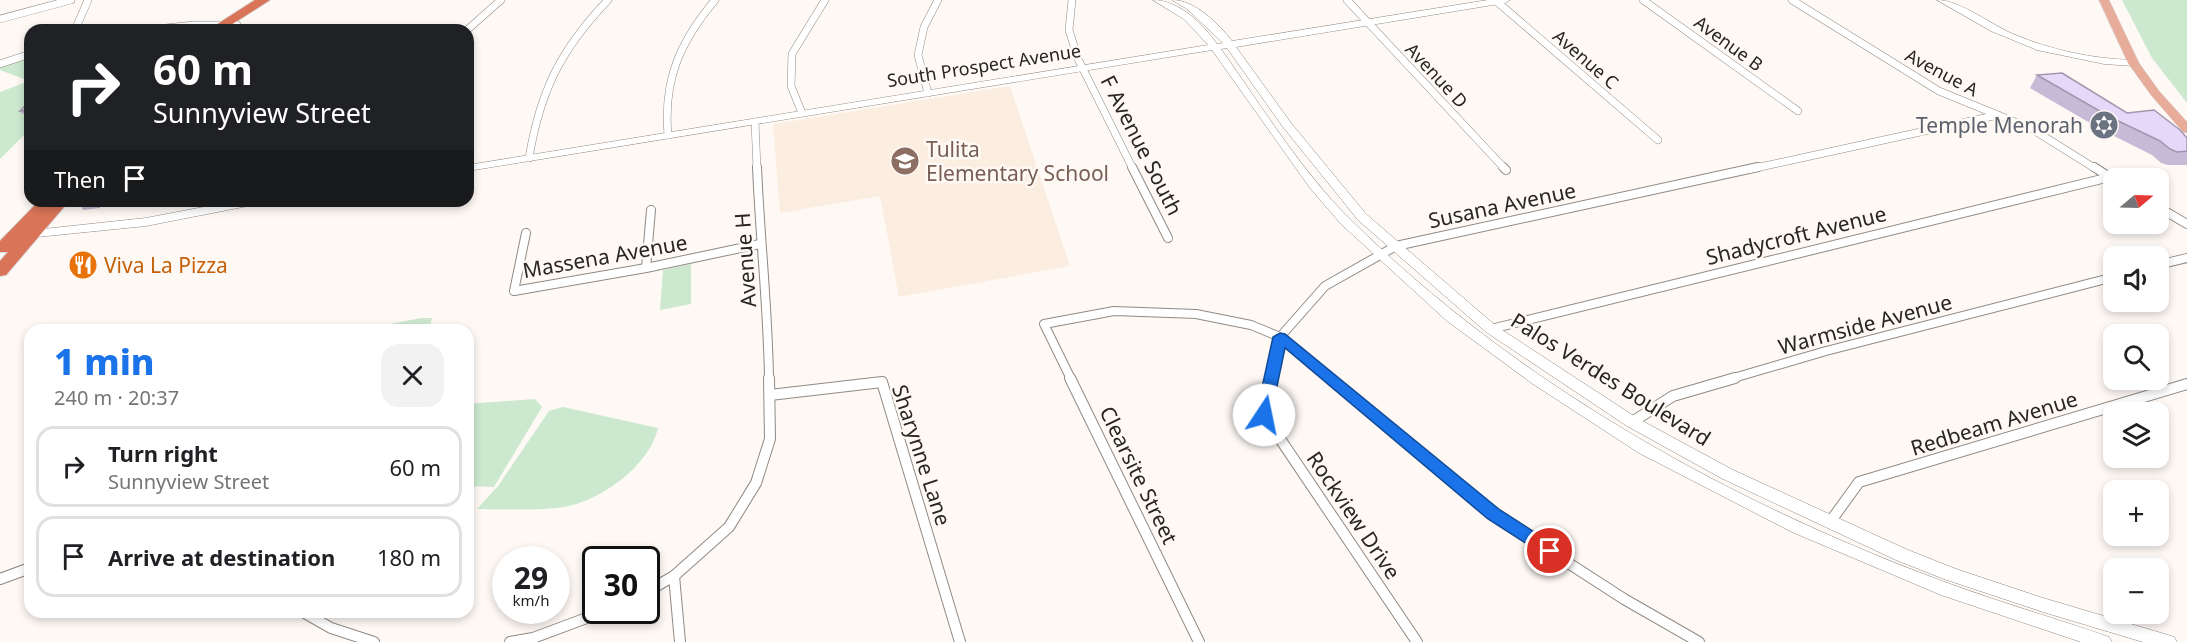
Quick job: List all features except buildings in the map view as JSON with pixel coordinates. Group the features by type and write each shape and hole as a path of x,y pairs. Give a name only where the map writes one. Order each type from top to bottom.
{"highway":[{"path":"230,24 264,0"},
{"path":"232,24 279,0"},
{"path":"1,250 41,207"},
{"path":"0,271 56,207"}],"main road":[{"name":"Palos Verdes Boulevard","path":"1158,0 1188,18 1215,46 1314,186 1345,221 1389,249 1491,329 1632,422 1727,474 1902,555 1948,582 2168,642"},
{"name":"Palos Verdes Boulevard","path":"1177,0 1207,21 1230,44 1339,191 1452,318 1545,385 1644,449 1798,528 1948,582 2103,642"},
{"name":"South Prospect Avenue","path":"474,167 1499,0"},
{"path":"1942,0 2013,38 2044,48 2118,63 2134,63"},
{"path":"2104,0 2134,63 2155,93 2187,129"},
{"path":"1,250 34,234 146,222 222,207"},
{"path":"1545,385 1561,375"},
{"path":"1718,487 1727,474"}],"street":[{"path":"0,19 71,0"},
{"path":"78,24 88,0"},
{"path":"474,24 501,0"},
{"path":"529,158 539,106 553,69 583,25 608,0"},
{"path":"668,135 668,96 672,69 685,39 715,0"},
{"path":"802,113 790,86 792,54 825,0"},
{"path":"928,93 918,55 924,27 938,0"},
{"name":"F Avenue South","path":"1072,0 1069,30 1078,59 1168,238"},
{"name":"Avenue D","path":"1347,0 1506,170"},
{"name":"Avenue C","path":"1499,0 1658,140"},
{"name":"Avenue B","path":"1643,0 1797,111"},
{"name":"Avenue A","path":"1792,0 1939,92 2032,129 2103,172"},
{"path":"0,64 24,56"},
{"name":"Susana Avenue","path":"1280,337 1325,286 1389,249 1998,115"},
{"name":"Avenue H","path":"660,584 674,576 729,527 756,483 770,439 768,328 760,244 755,122"},
{"name":"Shadycroft Avenue","path":"1491,329 2103,180"},
{"path":"646,268 651,210"},
{"path":"2169,213 2187,224"},
{"name":"Massena Avenue","path":"526,233 514,291 646,268 760,244"},
{"path":"2169,262 2187,258"},
{"name":"Warmside Avenue","path":"1632,422 1673,396 1826,351 2103,280"},
{"name":"Clearsite Street","path":"1199,642 1044,324 1114,310 1185,313 1251,325 1280,337"},
{"path":"1280,337 1494,515 1624,599 1699,642"},
{"name":"Rockview Drive","path":"1280,337 1264,415 1417,642"},
{"name":"Sharynne Lane","path":"770,395 882,382 960,642"},
{"name":"Redbeam Avenue","path":"1830,522 1859,482 2187,384"},
{"path":"0,579 24,570"},
{"path":"674,576 680,642"},
{"path":"314,618 331,628 374,642"},
{"path":"510,642 533,638 582,620"}],"shaded area":[{"name":"Tulita Elementary School","path":"1010,86 1070,266 899,297 880,196 780,213 773,124"}],"green space":[{"path":"2122,0 2187,0 2187,103 2152,58"},
{"path":"24,60 24,79 0,70 0,67"},
{"path":"24,83 24,135 0,159 0,92"},
{"path":"691,264 691,304 660,310 663,270"},
{"path":"421,318 432,318 430,324 390,324"},
{"path":"535,399 542,407 494,487 474,486 474,404"},
{"path":"563,407 658,428 653,442 634,468 608,489 593,497 564,507 477,509 498,486 549,411"}],"place":[{"name":"Temple Menorah","path":"2104,125"},
{"name":"Tulita Elementary School","path":"905,161"},
{"name":"Viva La Pizza","path":"83,265"}],"route":[{"path":"1264,415 1280,337 1494,515 1550,551"}]}
